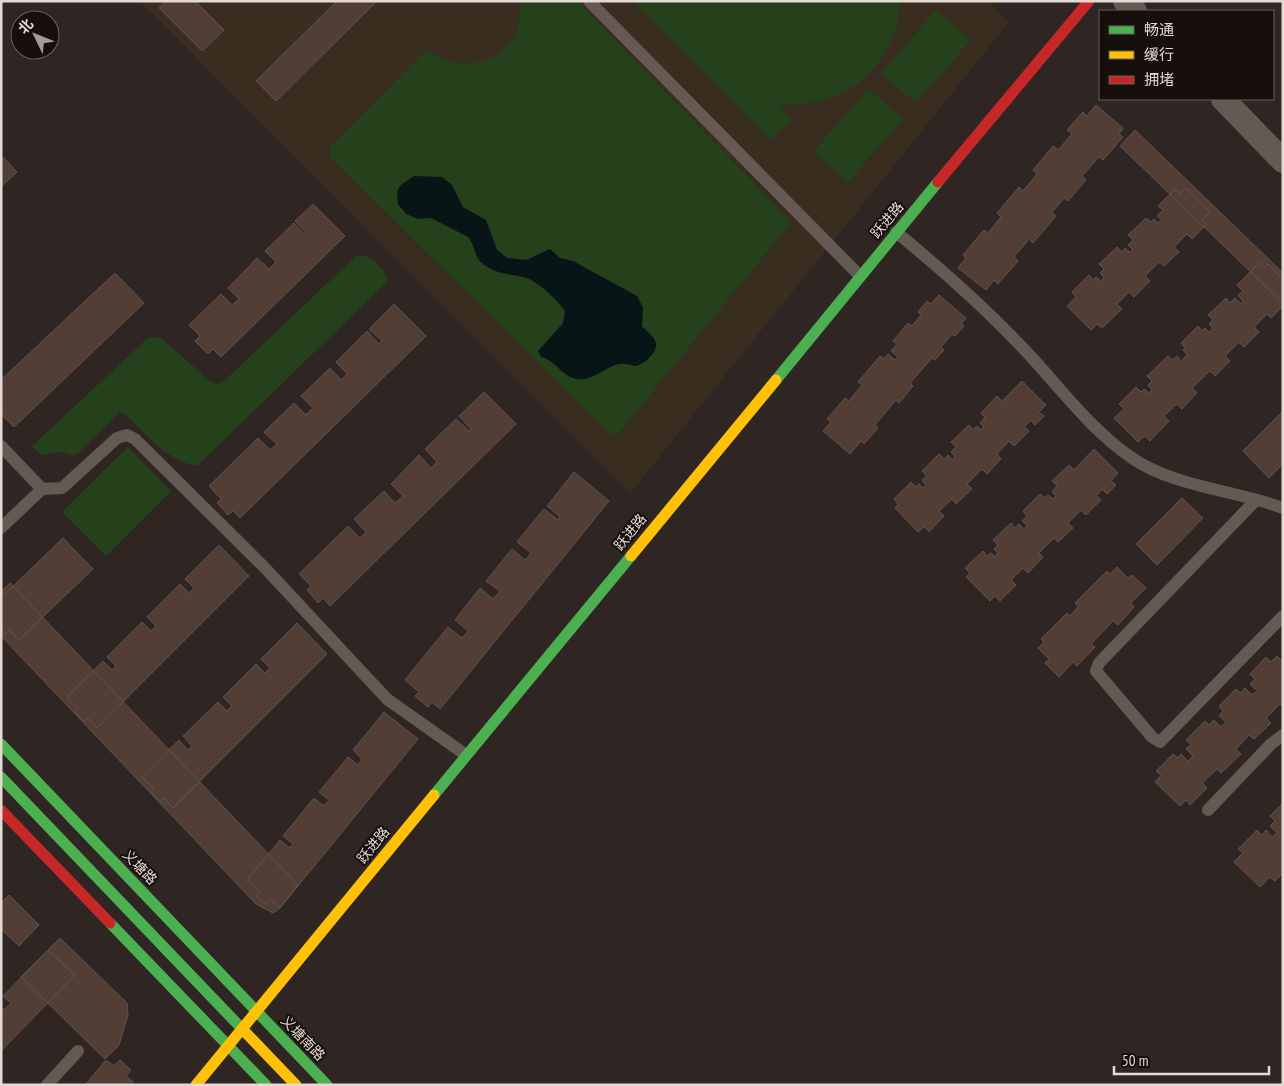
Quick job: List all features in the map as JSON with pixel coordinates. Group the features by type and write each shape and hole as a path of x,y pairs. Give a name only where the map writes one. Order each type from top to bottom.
{"street":[{"name":"跃进路","path":"196,1085 896,232 1089,1"},
{"path":"1124,1 1134,10"},
{"path":"1223,100 1283,161"},
{"name":"义塘路","path":"1,744 257,1011"},
{"path":"1,777 296,1085"},
{"path":"1,810 266,1085"},
{"name":"义塘南路","path":"257,1011 327,1085"}],"lane":[{"path":"589,1 860,276"},
{"path":"896,232 953,279 1020,345 1074,404 1110,440 1132,458 1157,472 1283,508"},
{"path":"1,528 42,489 62,488 118,438 127,434 135,439 259,562 387,700 466,755"},
{"path":"1,446 42,489"},
{"path":"1256,500 1099,663 1096,671 1152,737 1160,742 1283,616"},
{"path":"1208,810 1270,744 1283,735"},
{"path":"47,1085 78,1051"}],"shaded area":[{"path":"139,1 988,1 1009,22 630,494"},
{"path":"414,176 442,177 452,185 463,207 486,220 497,250 507,258 526,260 550,249 560,258 573,261 637,296 643,307 642,326 655,340 654,353 643,363 636,366 614,365 586,379 568,376 550,361 541,357 538,351 563,323 565,311 547,292 531,280 498,272 483,264 477,257 468,237 431,218 418,219 406,214 398,204 397,191 401,185"}],"green space":[{"path":"519,1 577,1 787,217 789,225 618,434 611,434 329,157 330,147 427,49 443,59 459,63 476,63 491,58 504,49 514,36 519,20"},
{"path":"633,1 900,1 897,25 889,46 878,64 863,79 845,91 825,99 803,104 779,105 792,119 770,140"},
{"path":"936,10 971,40 916,103 881,73"},
{"path":"868,89 903,119 848,182 813,152"},
{"path":"357,255 372,259 384,271 388,281 197,466 176,459 167,453 126,415 120,412 77,454 71,455 60,452 44,455 32,446 149,337 161,338 210,381 216,384 222,383"},
{"path":"128,447 171,491 106,556 62,512"}],"building":[{"path":"166,1 195,1 224,30 202,51 159,8"},
{"path":"337,1 377,1 276,101 256,81"},
{"path":"1096,105 1123,128 1119,134 1123,137 1103,160 1099,157 1082,176 1086,180 1068,201 1064,198 1052,212 1056,216 1033,243 1029,239 1014,257 1018,261 998,284 994,280 986,290 958,268 966,258 963,255 984,230 988,233 1001,217 997,213 1019,187 1023,191 1037,174 1033,170 1053,146 1058,150 1072,134 1067,130 1083,112 1087,116"},
{"path":"1135,130 1283,273 1283,303 1120,146"},
{"path":"1,155 17,172 1,187"},
{"path":"1186,188 1210,212 1202,220 1207,224 1192,239 1187,234 1174,247 1179,252 1164,266 1159,262 1145,276 1150,281 1134,297 1129,292 1117,304 1122,309 1102,328 1097,324 1091,330 1067,306 1076,297 1072,292 1089,275 1093,280 1096,277 1101,281 1104,277 1100,273 1104,269 1099,264 1117,247 1122,252 1125,248 1130,252 1133,250 1128,245 1133,240 1128,235 1146,218 1151,222 1154,219 1158,223 1162,220 1157,216 1163,210 1158,206 1175,189 1180,193"},
{"path":"313,204 345,236 221,357 213,349 208,354 195,341 200,336 189,325 221,294 232,305 239,299 228,288 257,258 269,269 276,262 265,251 294,223 305,235 306,233 295,221"},
{"path":"1259,263 1265,268 1268,264 1283,279 1283,306 1271,318 1267,314 1254,327 1259,332 1244,347 1239,342 1225,356 1230,361 1215,376 1210,371 1192,388 1197,393 1182,409 1177,404 1164,416 1169,421 1150,441 1145,436 1138,442 1114,418 1124,409 1119,404 1136,387 1141,392 1144,389 1149,393 1152,390 1148,385 1152,381 1147,376 1168,356 1172,360 1177,356 1181,361 1187,355 1181,343 1198,326 1202,331 1205,328 1209,332 1213,329 1209,324 1213,320 1208,315 1226,298 1230,303 1235,298 1241,304 1243,301 1238,295 1243,291 1237,285"},
{"path":"115,273 144,303 14,427 1,414 1,380"},
{"path":"939,295 966,318 961,324 964,326 955,336 952,334 941,347 944,350 935,360 932,358 910,383 913,386 899,403 896,400 875,425 878,428 864,444 861,441 850,454 823,431 831,422 827,419 845,398 849,401 862,385 858,382 880,356 884,359 888,354 895,360 898,357 891,351 897,344 893,341 908,323 912,326 921,315 918,312 927,301 931,304"},
{"path":"394,304 426,336 240,518 233,511 228,515 217,503 221,499 209,486 258,438 270,450 277,444 264,432 294,403 306,415 313,408 301,396 330,368 341,380 347,374 336,362 367,331 379,344 382,341 369,329"},
{"path":"1022,381 1046,405 1039,412 1044,416 1035,425 1031,420 1024,427 1029,431 1014,446 1009,441 997,454 1001,459 987,474 982,469 967,484 972,489 956,504 952,499 939,511 944,516 929,532 924,527 918,532 895,508 898,504 894,499 911,482 916,487 919,484 923,488 926,485 922,480 927,476 922,471 939,454 944,459 948,455 952,460 955,457 951,452 956,447 951,442 969,425 973,430 977,426 981,430 984,427 980,423 985,417 981,413 997,396 1002,401"},
{"path":"484,392 516,424 330,606 323,598 318,603 307,590 311,586 299,574 348,526 360,538 366,532 354,519 384,491 395,503 403,496 391,484 419,455 431,468 437,462 425,449 456,419 469,431 471,429 459,416"},
{"path":"1283,411 1283,464 1269,478 1243,451"},
{"path":"1094,449 1118,473 1111,481 1116,485 1107,494 1102,489 1096,496 1101,500 1086,515 1081,510 1068,523 1073,528 1058,542 1054,538 1039,553 1043,557 1028,573 1023,568 1011,580 1016,585 1000,601 995,596 990,601 966,577 970,573 965,568 983,551 987,556 991,553 995,557 998,553 994,549 998,545 993,540 1011,523 1015,528 1019,524 1024,529 1027,525 1022,521 1027,516 1023,511 1040,494 1045,498 1048,495 1053,499 1056,496 1052,492 1057,486 1052,481 1069,465 1074,470"},
{"path":"574,472 609,501 440,709 432,702 428,707 415,696 419,692 405,680 448,627 462,638 468,631 455,620 480,588 493,599 500,591 486,581 512,549 525,560 531,553 517,542 544,509 558,520 560,517 547,506"},
{"path":"1182,498 1203,518 1157,565 1136,544"},
{"path":"63,538 93,569 19,640 9,630 4,635 1,632 1,598"},
{"path":"219,545 249,576 97,728 88,718 84,721 75,712 78,709 67,697 103,661 112,670 116,666 107,657 142,622 151,631 156,626 147,617 180,584 189,593 194,588 185,579"},
{"path":"1117,567 1128,578 1132,575 1146,588 1131,603 1134,607 1118,625 1113,621 1091,644 1095,647 1077,666 1073,662 1059,677 1045,663 1049,659 1038,648 1044,642 1041,639 1067,613 1070,616 1078,607 1075,603 1107,571 1110,574"},
{"path":"10,583 298,885 280,908 273,913 256,904 1,636 1,592"},
{"path":"297,623 327,654 173,808 164,798 160,801 151,792 154,789 142,777 179,740 188,750 192,746 183,736 218,702 227,711 232,706 223,697 256,664 265,673 270,668 261,659"},
{"path":"1277,656 1283,662 1283,707 1280,704 1266,718 1271,723 1254,739 1249,735 1236,749 1241,754 1221,773 1217,769 1202,783 1207,788 1190,805 1186,800 1180,806 1155,782 1161,775 1156,771 1173,754 1178,758 1181,754 1188,761 1193,756 1186,749 1191,744 1186,740 1205,721 1209,725 1214,720 1221,727 1226,722 1219,716 1223,711 1219,706 1236,689 1241,693 1245,688 1252,695 1257,691 1250,684 1255,679 1250,674 1266,657 1271,662"},
{"path":"384,712 418,739 280,908 270,899 266,904 256,896 260,891 247,880 280,840 290,848 293,844 283,836 314,798 324,806 329,800 319,792 348,757 358,765 362,759 353,750"},
{"path":"1283,803 1283,873 1275,881 1270,877 1260,887 1234,862 1243,853 1238,849 1257,830 1262,835 1266,830 1272,837 1277,833 1270,826 1275,821 1270,816"},
{"path":"9,895 39,925 19,946 1,929 1,903"},
{"path":"60,938 127,1003 128,1015 119,1045 105,1059 21,977"},
{"path":"48,950 75,975 1,1051 1,1007 4,1010 11,1003 3,996"},
{"path":"106,1060 114,1066 120,1060 131,1070 126,1076 133,1082 131,1085 85,1085"}],"traffic: fast":[{"path":"776,380 938,182"},
{"path":"434,795 631,556"},
{"path":"1,744 327,1085"},
{"path":"1,777 247,1034"},
{"path":"110,923 266,1085"}],"traffic: slow":[{"path":"631,556 776,380"},
{"path":"196,1085 434,795"},
{"path":"247,1034 296,1085"}],"traffic: jam":[{"path":"938,182 1089,1"},
{"path":"1,810 110,923"}]}
